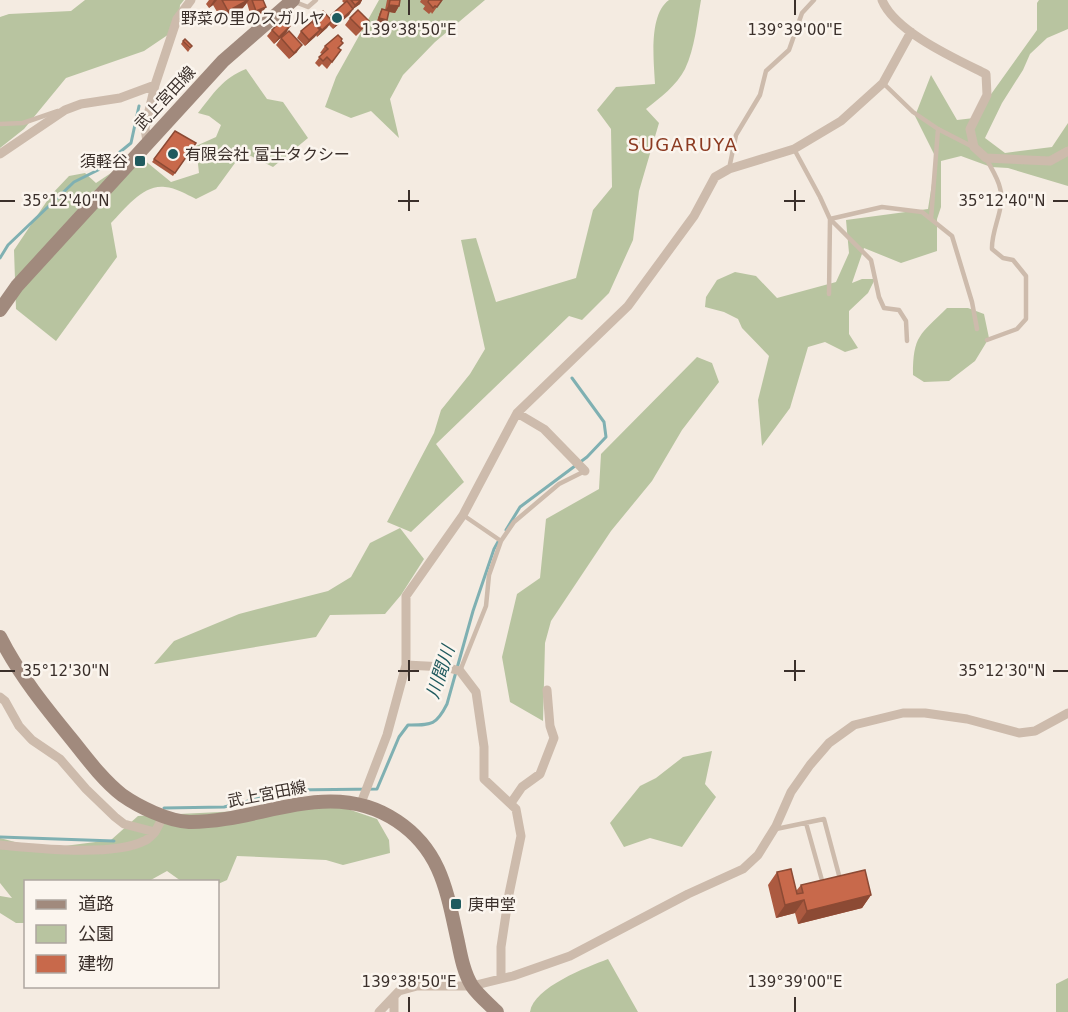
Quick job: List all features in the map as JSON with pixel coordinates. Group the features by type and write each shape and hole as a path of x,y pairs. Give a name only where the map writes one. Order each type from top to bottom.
{"main road":[{"name":"武上宮田線","path":"0,310 17,286 223,61 293,0"},
{"name":"武上宮田線","path":"0,637 39,699 100,773 123,795 163,817 188,822 227,818 323,800 361,803 395,819 412,832 432,855 446,883 462,963 472,987 497,1012"}],"street":[{"path":"147,142 145,128 155,85 177,19 191,0"},
{"path":"882,0 886,9 911,32 946,54 986,74 987,95 970,129 974,147 986,158 1050,161 1068,151"},
{"path":"361,803 387,735 406,665 406,596 463,515 517,413 628,306 694,216 715,177 729,170 794,149 841,121 883,83 911,32"},
{"path":"0,154 66,110 81,104 120,98 155,85"},
{"path":"517,413 544,429 585,471"},
{"path":"406,665 445,667 460,671 476,692 484,747 483,779 516,809 521,836 501,947 501,978"},
{"path":"511,803 522,788 540,774 554,738 550,726 547,690"},
{"path":"0,697 6,701 19,726 32,740 60,759 115,817 124,824 155,832"},
{"path":"380,1012 399,991 417,987 472,987 570,956 688,894 743,869 758,855 773,830 790,792 810,765 829,743 854,725 903,713 925,713 968,719 1019,733 1035,731 1068,713"},
{"path":"0,845 91,850 125,846 145,841 155,832 163,817"},
{"path":"394,998 394,1012"}],"lane":[{"path":"293,0 308,7 316,0"},
{"path":"729,170 736,135 760,95 766,71 789,50 802,13 814,0"},
{"path":"883,83 913,112 938,129 974,147"},
{"path":"0,124 22,123 66,110"},
{"path":"931,219 938,129"},
{"path":"794,149 830,219 871,260 879,297 884,308 899,310 906,321 907,340"},
{"path":"986,158 1001,189 1001,203 992,237 992,249 1003,258 1013,260 1026,276 1027,298 1026,319 1017,329 987,340"},
{"path":"830,219 882,207 922,212 952,236 972,303 977,329"},
{"path":"829,294 830,219"},
{"path":"460,671 474,630 486,606 489,575 501,542 514,522 559,484 585,471"},
{"path":"463,515 501,542"},
{"path":"773,830 824,819 840,880 822,885 806,823"}],"green space":[{"path":"85,0 184,0 180,5 178,28 144,51 66,78 24,129 0,148 0,17 9,14 71,11"},
{"path":"379,0 485,0 435,42 403,75 390,99 399,138 371,111 351,118 325,107 336,77"},
{"path":"669,0 701,0 695,35 682,75 668,91 646,109 659,123 639,191 633,240 609,293 582,320 569,316 436,444 464,482 411,532 387,522 434,433 441,410 470,374 485,349 461,240 476,238 496,302 576,278 593,210 612,187 611,129 597,110 616,87 655,84 653,52 655,27 662,7"},
{"path":"1039,0 1068,0 1068,29 1047,38 1030,54 985,138 1005,153 1052,147 1068,123 1068,186 1008,168 991,167 961,156 941,161 941,207 937,219 937,251 901,263 864,248 852,283 862,279 875,279 868,293 849,311 849,334 858,348 845,352 825,342 808,347 790,408 762,446 758,400 769,356 742,328 738,319 705,307 706,297 717,280 735,272 756,276 777,298 836,282 849,253 846,220 928,209 936,158 915,116 931,75 957,120 974,118 1037,30"},
{"path":"246,69 267,99 283,102 308,138 273,167 243,152 216,189 196,199 165,187 149,189 142,193 111,223 117,257 56,341 16,309 14,250 51,195 69,176 85,173 96,183 138,155 171,182 199,173 196,146 216,137 221,125 209,116 198,113 225,82"},
{"path":"947,308 968,308 984,314 989,338 975,361 949,381 924,382 913,375 917,343 924,331"},
{"path":"697,357 712,363 719,382 682,430 652,481 611,531 551,621 545,643 543,721 510,702 502,657 517,594 540,578 546,519 599,489 601,454"},
{"path":"400,528 424,559 401,595 385,614 330,615 316,637 154,664 174,641 239,614 328,591 351,577 370,543"},
{"path":"712,751 705,784 716,797 682,847 650,838 624,847 610,823 640,786 656,778 683,757"},
{"path":"339,806 377,819 389,840 390,853 343,865 326,860 237,856 227,880 219,884 219,880 180,880 167,871 151,880 24,880 24,923 16,923 0,913 0,896 12,898 0,883 0,838 41,849 111,840 138,816"},
{"path":"608,959 638,1012 530,1012 541,994 551,986"},
{"path":"1068,978 1068,1012 1056,1012 1056,984"}],"building":[{"path":"222,0 248,0 228,11"},
{"path":"252,0 263,0 266,7 256,11"},
{"path":"351,0 361,0 355,5"},
{"path":"390,0 400,0 399,6 389,5"},
{"path":"429,0 442,0 437,7 433,8"},
{"path":"347,1 353,9 337,23 331,15"},
{"path":"382,9 389,11 387,20 379,18"},
{"path":"358,10 369,21 361,29 350,18"},
{"path":"323,11 332,21 322,30 313,20"},
{"path":"283,19 290,26 279,37 272,30"},
{"path":"312,22 320,30 309,40 301,31"},
{"path":"289,31 302,45 294,53 281,38"},
{"path":"338,35 343,43 338,48 341,50 332,62 327,57 323,61 319,57 328,49 325,46"},
{"path":"185,39 192,46 190,48 183,41"},
{"name":"有限会社 富士タクシー","path":"175,131 196,143 175,173 154,159"},
{"path":"791,869 797,894 803,893 801,885 865,870 871,895 807,911 804,900 785,905 777,872"}],"waterway":[{"path":"0,258 8,245 74,182 98,170 131,143 139,106"},
{"name":"川間川","path":"506,530 520,507 587,457 606,437 604,422 572,378"},
{"name":"川間川","path":"164,808 224,807 292,790 377,789 399,737 408,725 432,723 440,717 447,704 473,611 499,540"},
{"name":"川間川","path":"0,837 114,841"}],"place":[{"name":"野菜の里のスガルヤ","path":"337,18"},
{"name":"有限会社 富士タクシー","path":"173,154"},
{"name":"須軽谷","path":"140,161"},
{"name":"庚申堂","path":"456,904"}],"district":[{"name":"SUGARUYA","path":"683,144"}]}
